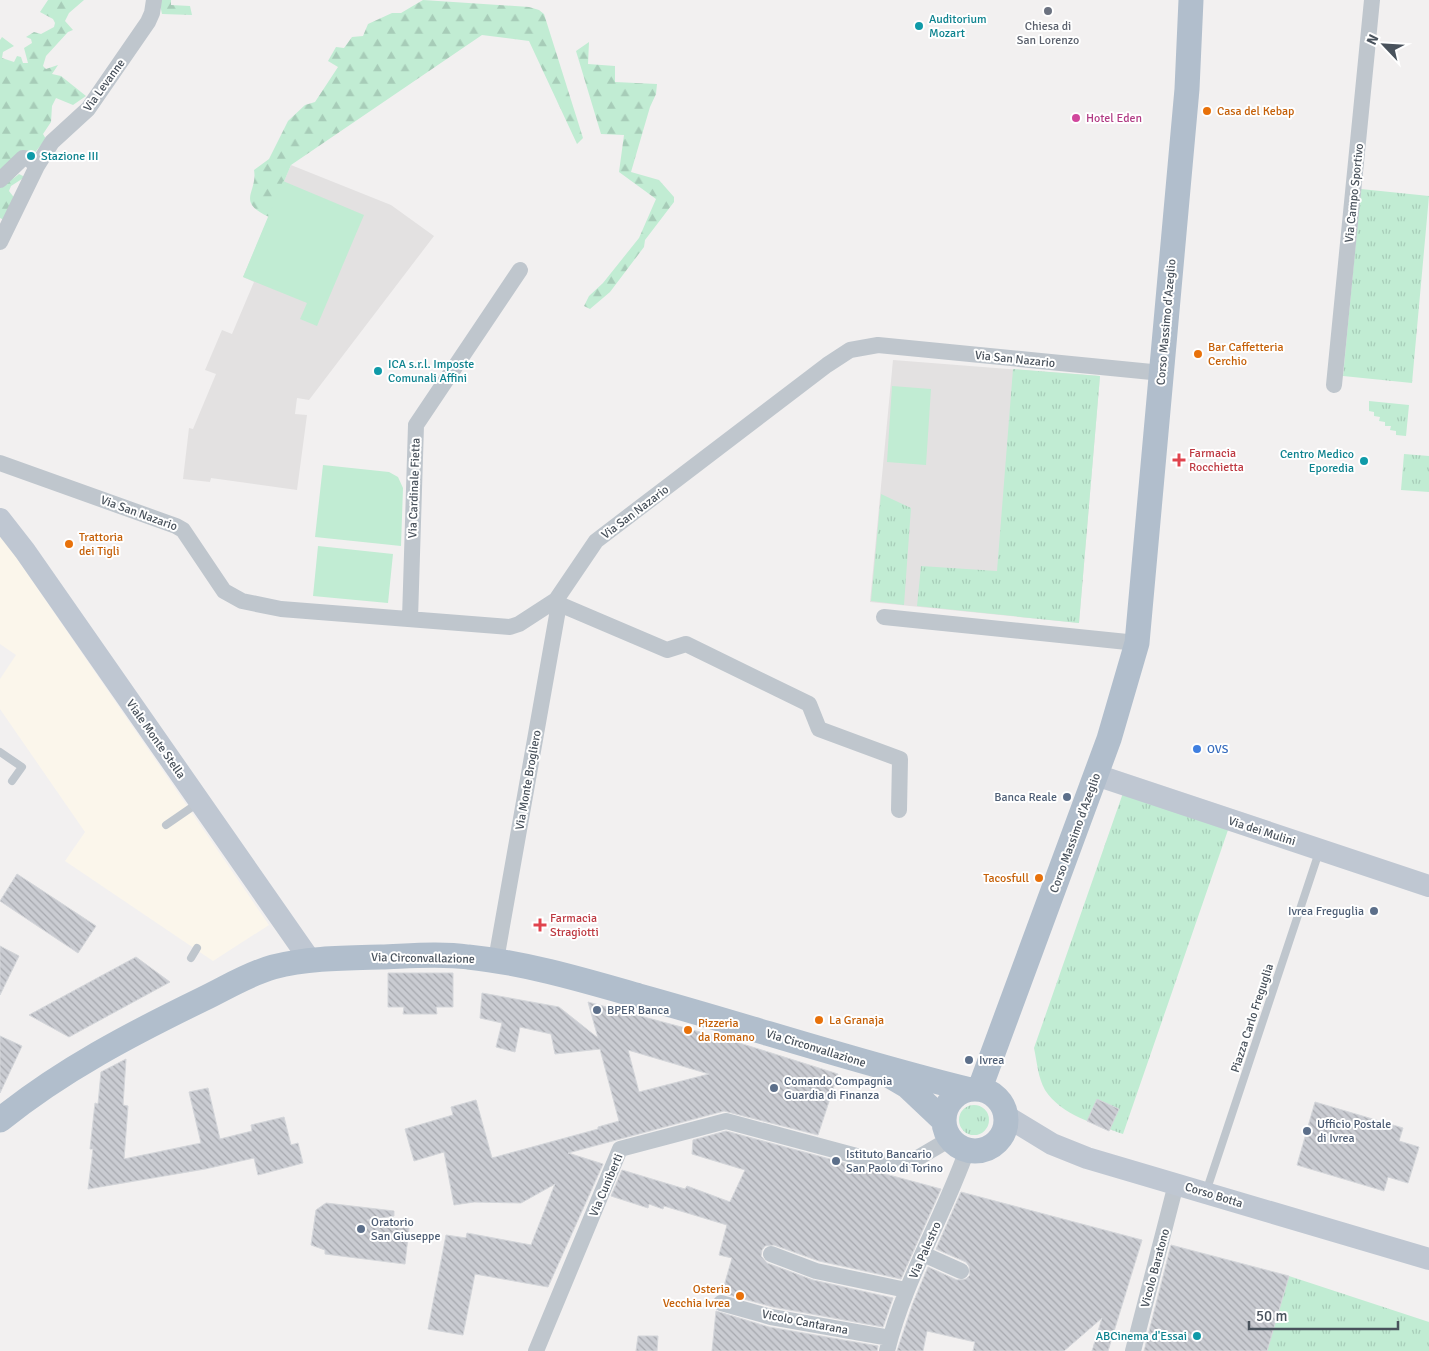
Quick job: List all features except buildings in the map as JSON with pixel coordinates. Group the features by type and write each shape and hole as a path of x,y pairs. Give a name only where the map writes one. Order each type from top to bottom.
{"main road":[{"name":"Corso Massimo d'Azeglio","path":"953,1136 983,1150 998,1141 1004,1130 988,1099 1007,1021 1096,775 1129,674 1137,643 1187,89 1191,0"},
{"name":"Viale Monte Stella","path":"0,519 25,551 310,960"},
{"name":"Via dei Mulini","path":"1096,775 1429,886"},
{"name":"Via Circonvallazione","path":"0,1120 46,1085 129,1035 247,977 273,968 310,960 340,958 466,956 496,960 592,983 687,1009 873,1066"},
{"path":"873,1066 988,1099"},
{"path":"873,1066 907,1086 953,1136"},
{"name":"Corso Botta","path":"988,1099 1052,1144 1070,1151 1429,1259"},
{"path":"953,1136 949,1101 988,1099"}],"street":[{"name":"Via Levanne","path":"0,242 37,166 52,142 88,110 148,22 152,14 154,0"},
{"name":"Via Campo Sportivo","path":"1334,385 1372,0"},
{"path":"0,180 23,158 29,158 37,166"},
{"name":"Via Cardinale Fietta","path":"410,619 416,425 520,270"},
{"name":"Via San Nazario","path":"0,463 176,526 183,530 224,591 242,601 281,609 514,626 557,602 596,541 827,365 850,350 878,345 1162,373"},
{"path":"557,602 667,650 686,644 809,704 819,729 900,759 899,810"},
{"name":"Via Monte Brogliero","path":"496,960 557,602"},
{"path":"884,616 1137,643"},
{"name":"Via Cuniberti","path":"536,1351 620,1149 726,1121 856,1157 888,1162 916,1158 953,1136"},
{"name":"Via Palestro","path":"888,1344 906,1290 955,1184 953,1136"},
{"name":"Vicolo Baratono","path":"1133,1351 1176,1184"},
{"path":"771,1254 816,1271 906,1290"},
{"path":"923,1254 961,1271"},
{"name":"Vicolo Cantarana","path":"721,1303 770,1317 888,1344"}],"lane":[{"path":"0,752 22,767 12,781"},
{"path":"166,825 200,802"},
{"name":"Piazza Carlo Freguglia","path":"1206,1193 1320,850"},
{"path":"191,958 197,948"}],"shaded area":[{"path":"291,165 391,205 434,236 309,400 297,398 295,414 307,415 297,490 211,478 210,482 183,479 189,428 193,429 216,374 205,370 222,330 232,334 254,282 243,277"},
{"path":"893,360 1100,376 1079,623 870,602"},
{"path":"0,534 269,925 213,961 65,861 85,832 0,709 0,679 16,655 0,644"}],"green space":[{"path":"48,0 84,0 69,13 65,21 73,30 68,32 46,56 43,66 46,69 58,65 52,74 61,76 86,96 73,105 56,98 52,106 51,122 43,134 46,139 13,179 19,174 25,177 11,186 9,191 16,200 6,221 0,218 0,40 2,37 14,46 3,52 2,58 14,62 17,56 21,57 23,63 28,63 24,48 32,43 31,39 26,37 34,32 41,34 54,27 53,19 40,12"},
{"path":"159,0 171,0 171,5 190,6 192,15 162,14"},
{"path":"423,0 529,7 539,10 544,14 583,138 577,144 529,41 482,35 291,165 269,217 259,211 250,201 254,170 269,159 288,121 305,105 315,102 338,67 328,61 336,47 344,48 352,37 363,36 368,24 392,13 401,13"},
{"path":"589,42 588,64 615,66 615,82 657,84 656,94 650,107 631,172 659,180 674,197 674,202 645,240 644,247 610,292 590,309 584,306 589,296 603,283 639,238 656,199 619,172 624,135 601,134 576,51"},
{"path":"283,181 364,215 317,326 300,319 307,303 243,277"},
{"path":"1361,189 1429,196 1412,383 1343,376"},
{"path":"1013,369 1100,376 1079,623 917,606 921,566 997,571"},
{"path":"892,386 931,389 926,465 887,462"},
{"path":"1369,401 1409,405 1406,436 1396,435 1396,431 1390,430 1391,426 1385,426 1385,422 1379,421 1380,417 1374,416 1374,412 1369,411"},
{"path":"1404,454 1429,456 1429,492 1401,490"},
{"path":"323,465 389,472 398,477 403,488 401,546 315,537"},
{"path":"881,494 911,508 904,605 871,601"},
{"path":"318,546 393,554 388,603 313,596"},
{"path":"1123,793 1228,830 1123,1134 1080,1118 1052,1099 1045,1090 1041,1080 1034,1048"},
{"path":"974,1105 985,1109 989,1120 985,1131 974,1135 963,1131 959,1120 963,1109"},
{"path":"1289,1276 1429,1322 1429,1351 1267,1351"}],"place":[{"name":"Chiesa di San Lorenzo","path":"1048,11"},
{"name":"Auditorium Mozart","path":"919,26"},
{"name":"Casa del Kebap","path":"1207,111"},
{"name":"Hotel Eden","path":"1076,118"},
{"name":"Stazione III","path":"31,156"},
{"name":"Bar Caffetteria Cerchio","path":"1198,354"},
{"name":"ICA s.r.l. Imposte Comunali Affini","path":"378,371"},
{"name":"Farmacia Rocchietta","path":"1179,460"},
{"name":"Centro Medico Eporedia","path":"1364,461"},
{"name":"Trattoria dei Tigli","path":"69,544"},
{"name":"OVS","path":"1197,749"},
{"name":"Banca Reale","path":"1067,797"},
{"name":"Tacosfull","path":"1039,878"},
{"name":"Ivrea Freguglia","path":"1374,911"},
{"name":"Farmacia Stragiotti","path":"540,925"},
{"name":"BPER Banca","path":"597,1010"},
{"name":"La Granaja","path":"819,1020"},
{"name":"Pizzeria da Romano","path":"688,1030"},
{"name":"Ivrea","path":"969,1060"},
{"name":"Comando Compagnia Guardia di Finanza","path":"774,1088"},
{"name":"Ufficio Postale di Ivrea","path":"1307,1131"},
{"name":"Istituto Bancario San Paolo di Torino","path":"836,1161"},
{"name":"Oratorio San Giuseppe","path":"361,1229"},
{"name":"Osteria Vecchia Ivrea","path":"740,1296"},
{"name":"ABCinema d'Essai","path":"1197,1336"}]}
